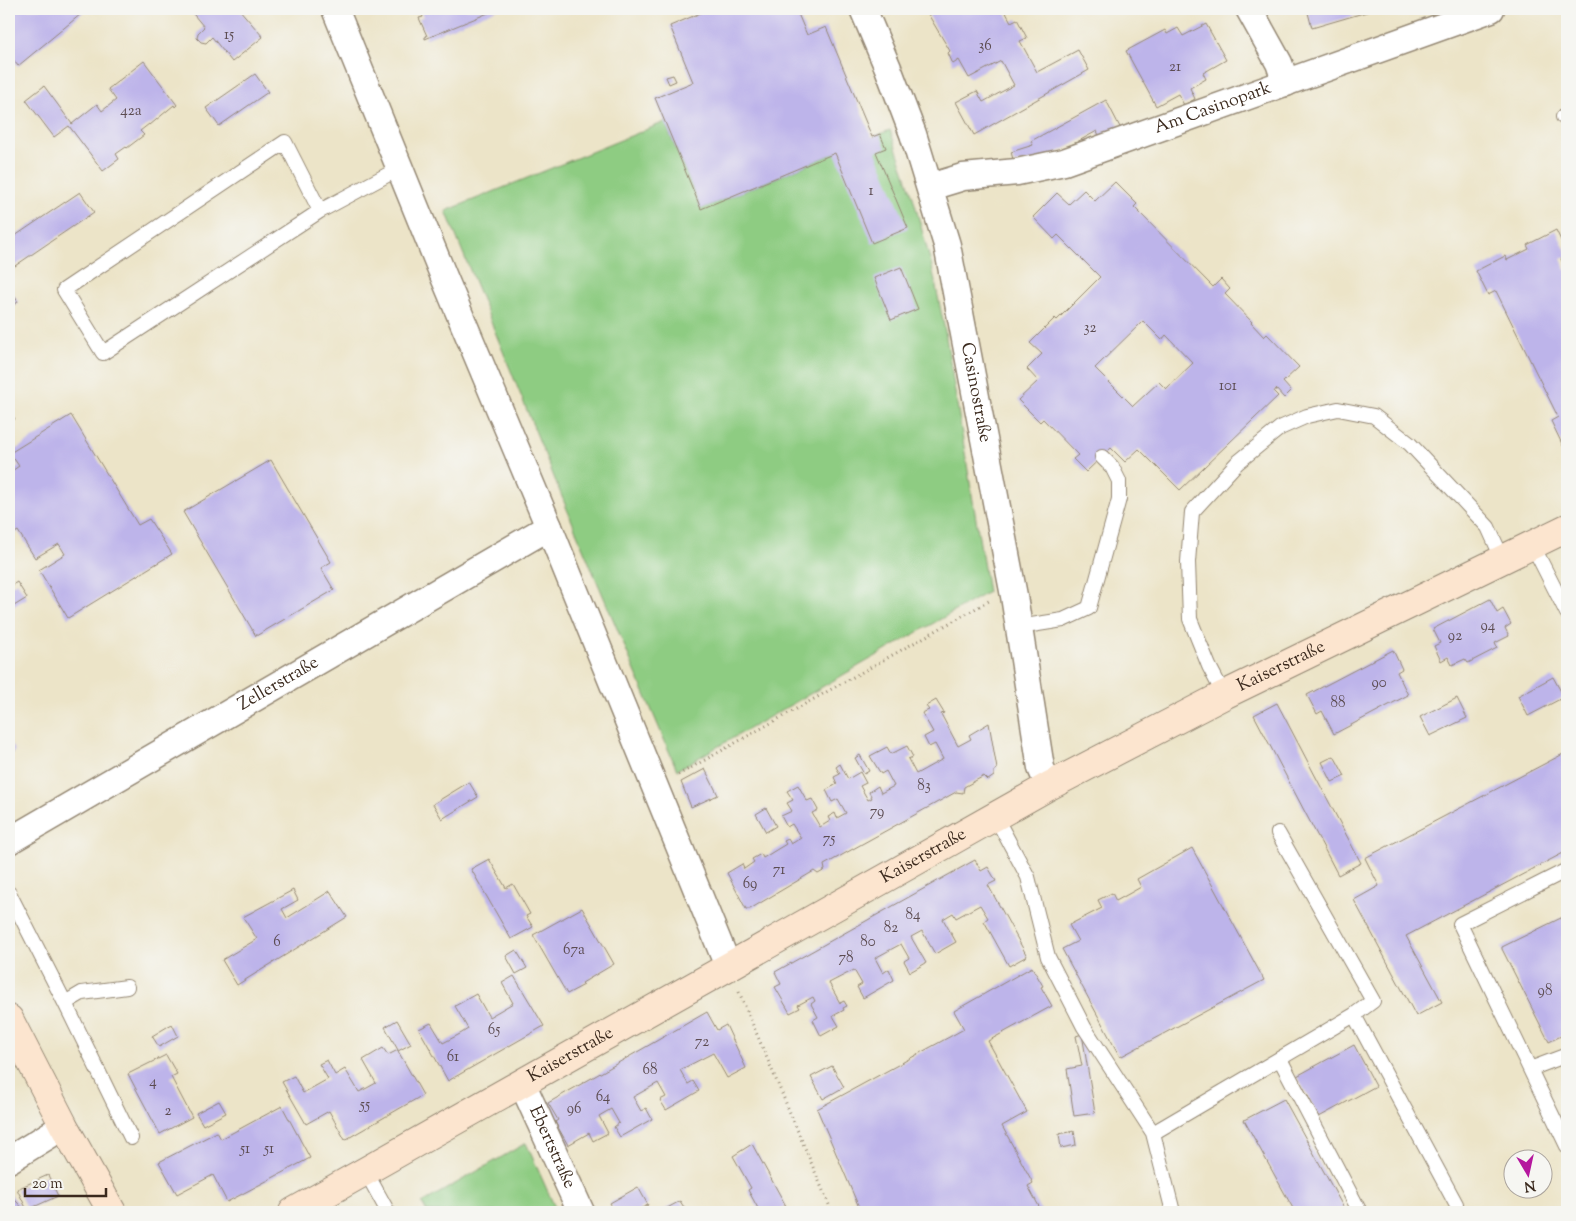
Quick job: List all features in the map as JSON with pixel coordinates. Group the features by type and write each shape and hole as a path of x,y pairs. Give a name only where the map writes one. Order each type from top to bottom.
{"street":[{"path":"335,9 728,966"},
{"name":"Casinostraße","path":"863,9 913,134 949,254 1014,596 1041,768 1049,786"},
{"path":"1249,9 1286,82"},
{"name":"Am Casinopark","path":"930,187 962,177 1017,172 1064,162 1286,82 1434,18 1491,9"},
{"name":"Zellerstraße","path":"9,841 549,527"},
{"name":"Kaiserstraße","path":"293,1212 1049,786 1224,695 1567,528"},
{"path":"9,1019 64,1126 112,1212"},
{"name":"Ebertstraße","path":"522,1083 582,1212"},
{"path":"9,1160 64,1126"}],"lane":[{"path":"320,211 285,142 64,290 103,353 320,211 400,168"},
{"path":"1224,695 1209,666 1190,619 1188,562 1192,512 1236,463 1280,428 1307,416 1338,409 1374,416 1410,444 1488,527 1503,560"},
{"path":"1019,627 1063,620 1090,608 1119,500 1119,481 1112,468 1102,457"},
{"path":"1533,546 1567,610"},
{"path":"995,816 1028,877 1048,957 1084,1027 1152,1133 1173,1212"},
{"path":"1152,1133 1354,1015 1373,1001 1278,832"},
{"path":"1567,870 1460,924 1567,1146"},
{"path":"9,893 65,1003 130,1138"},
{"path":"65,1003 82,993 127,987"},
{"path":"1354,1015 1456,1204"},
{"path":"1530,1069 1567,1055"},
{"path":"1280,1059 1360,1212"},
{"path":"366,1172 388,1212"}],"path":[{"path":"654,788 987,602 1014,596"},
{"path":"728,966 832,1212"}],"green space":[{"path":"665,122 701,209 890,130 913,197 932,267 945,331 988,592 677,770 582,546 446,211"},
{"path":"526,1143 557,1212 427,1212 422,1203"}],"building":[{"path":"17,9 87,9 18,66 9,54 9,16"},
{"path":"189,9 239,9 263,37 232,62 212,37 206,43 201,42 197,38 198,33 204,27"},
{"path":"420,9 498,9 425,39 427,36 419,18 423,17"},
{"path":"710,9 796,9 807,35 826,27 872,137 880,134 886,148 876,152 908,228 872,243 835,153 701,209 655,98 693,82 670,26"},
{"path":"925,9 990,9 993,13 1004,9 1011,22 1017,19 1027,38 1020,41 1037,72 1078,50 1089,70 974,135 956,102 977,91 983,102 1014,85 1001,61 969,78 959,60 953,64 948,53 950,51"},
{"path":"1307,9 1369,9 1370,11 1312,28"},
{"path":"1206,24 1226,60 1203,73 1206,79 1190,88 1195,99 1184,105 1178,94 1156,106 1126,51 1165,30 1167,34 1178,28 1183,36"},
{"path":"144,61 177,105 175,107 174,105 140,131 144,135 116,154 119,159 103,171 69,126 54,137 26,100 44,86 72,124 97,104 102,111 116,100 108,89"},
{"path":"255,74 268,92 219,126 206,108"},
{"path":"673,75 676,81 669,84 666,77"},
{"path":"1106,100 1122,131 1102,142 1097,131 1042,161 1014,163 1011,152 1033,145 1031,141"},
{"path":"1115,182 1137,204 1134,207 1213,287 1221,279 1230,289 1225,294 1264,337 1267,334 1299,367 1283,382 1291,391 1284,398 1276,389 1274,392 1278,396 1180,490 1139,449 1125,462 1111,448 1086,472 1073,459 1078,455 1043,419 1040,422 1018,400 1038,381 1027,369 1042,354 1030,343 1055,318 1057,320 1100,277 1058,235 1054,239 1033,217 1057,193 1069,204 1084,190 1095,201","holes":["1143,321 1162,340 1166,335 1193,363 1166,389 1159,382 1133,406 1095,368"]},
{"path":"80,192 94,212 9,270 9,240"},
{"path":"1556,230 1567,253 1567,256 1561,259 1567,272 1567,444 1563,446 1551,421 1558,417 1496,291 1488,295 1476,271 1505,256 1507,260 1529,249 1527,245"},
{"path":"901,267 918,309 891,320 874,278"},
{"path":"9,287 18,302 9,308"},
{"path":"9,410 15,419 9,424"},
{"path":"71,415 138,525 149,519 172,554 68,618 39,570 65,554 59,544 35,558 18,531 9,534 9,473 19,466 10,453"},
{"path":"271,460 331,562 321,568 334,590 256,636 183,512"},
{"path":"17,582 27,598 9,609 9,587"},
{"path":"1490,599 1497,613 1503,609 1511,624 1505,628 1509,636 1495,643 1497,648 1468,663 1465,659 1452,665 1448,657 1441,661 1434,646 1440,643 1433,629"},
{"path":"1393,650 1402,669 1397,672 1408,695 1334,734 1322,711 1317,714 1307,695"},
{"path":"1553,677 1564,697 1528,716 1518,696"},
{"path":"1457,698 1467,718 1430,736 1420,717"},
{"path":"936,700 944,713 941,714 958,746 971,739 969,735 989,723 997,769 994,771 994,776 988,780 984,776 964,787 963,793 956,792 824,865 825,870 818,874 814,871 750,909 746,909 727,873 742,864 744,869 754,862 752,859 761,854 763,858 786,844 784,841 788,839 791,844 801,838 792,824 787,827 781,816 792,811 787,803 793,800 787,791 798,785 807,801 812,799 818,810 812,813 820,827 830,821 828,817 835,813 837,818 846,813 838,799 832,802 826,790 837,784 834,777 840,774 836,767 840,764 848,779 860,772 866,783 860,786 868,800 872,798 869,792 878,786 881,793 894,786 886,771 881,774 870,756 887,747 891,754 907,746 913,757 908,759 916,774 943,759 935,744 929,747 924,737 933,732 922,713 929,710 926,706"},
{"path":"1277,703 1361,863 1338,875 1254,715"},
{"path":"9,741 15,751 9,755"},
{"path":"1567,752 1567,851 1406,936 1442,1002 1416,1016 1354,900 1379,886 1365,858"},
{"path":"860,755 869,771 864,774 855,758"},
{"path":"1334,756 1345,776 1332,782 1322,762"},
{"path":"705,769 718,795 691,807 681,782"},
{"path":"469,782 478,797 442,819 433,804"},
{"path":"766,808 776,826 766,832 756,814"},
{"path":"1192,848 1264,980 1120,1057 1062,949 1078,941 1069,925 1102,908 1098,900 1112,893 1116,901 1141,887 1137,879"},
{"path":"489,859 506,888 513,884 530,914 526,916 533,927 511,939 471,869"},
{"path":"975,860 981,871 988,867 996,881 988,885 1027,956 1009,966 984,921 988,918 980,905 956,918 953,913 943,919 956,942 935,954 922,931 911,937 926,963 910,972 904,961 909,958 901,944 875,958 883,973 889,969 894,980 863,998 857,987 862,984 854,970 829,983 840,1003 844,1001 847,1006 843,1008 844,1010 833,1016 839,1026 821,1036 813,1020 818,1017 811,1004 815,1001 813,997 798,1005 800,1008 790,1013 775,987 781,984 775,972"},
{"path":"293,890 298,900 282,909 287,918 330,891 347,917 237,985 222,960 257,939 243,917"},
{"path":"582,908 614,964 582,983 584,985 567,994 533,935"},
{"path":"1567,915 1567,1033 1549,1042 1502,947"},
{"path":"516,950 527,968 516,974 506,956"},
{"path":"1032,967 1052,1006 988,1041 1027,1112 1002,1126 1033,1183 1028,1186 1042,1212 861,1212 817,1109 964,1029 954,1011"},
{"path":"514,976 544,1026 448,1081 419,1029 431,1023 443,1043 460,1034 468,1029 455,1006 476,994 489,1017 513,1003 502,983"},
{"path":"707,1012 717,1030 726,1025 746,1068 727,1078 713,1053 680,1070 688,1084 693,1081 699,1091 666,1110 660,1100 666,1097 658,1083 633,1097 641,1111 646,1108 652,1119 620,1137 614,1127 619,1123 611,1109 599,1116 608,1133 593,1141 589,1133 568,1145 555,1122 558,1120 548,1103"},
{"path":"397,1020 411,1044 398,1051 423,1095 345,1140 329,1111 306,1124 282,1082 294,1076 303,1093 328,1079 319,1064 327,1060 335,1075 345,1069 359,1092 367,1088 376,1083 363,1060 383,1048 388,1055 398,1050 385,1027"},
{"path":"172,1024 178,1036 159,1047 152,1036"},
{"path":"1082,1034 1095,1113 1074,1116 1067,1069 1082,1066 1076,1036"},
{"path":"1354,1045 1376,1086 1319,1117 1297,1076"},
{"path":"166,1055 177,1074 171,1077 192,1117 160,1134 128,1074"},
{"path":"832,1066 844,1087 823,1099 811,1077"},
{"path":"1284,1099 1346,1212 1295,1212 1244,1120"},
{"path":"219,1101 226,1113 203,1125 196,1113"},
{"path":"282,1106 310,1158 227,1202 213,1175 177,1194 159,1162 217,1132 221,1139"},
{"path":"1074,1131 1076,1145 1061,1148 1059,1134"},
{"path":"752,1144 786,1206 775,1212 760,1212 748,1190 751,1188 733,1156"},
{"path":"48,1175 58,1196 27,1210 17,1189"},
{"path":"638,1187 648,1205 640,1209 641,1212 615,1212 610,1203"},
{"path":"9,1193 25,1211 24,1212 9,1212"},
{"path":"680,1201 687,1212 660,1212"}]}
